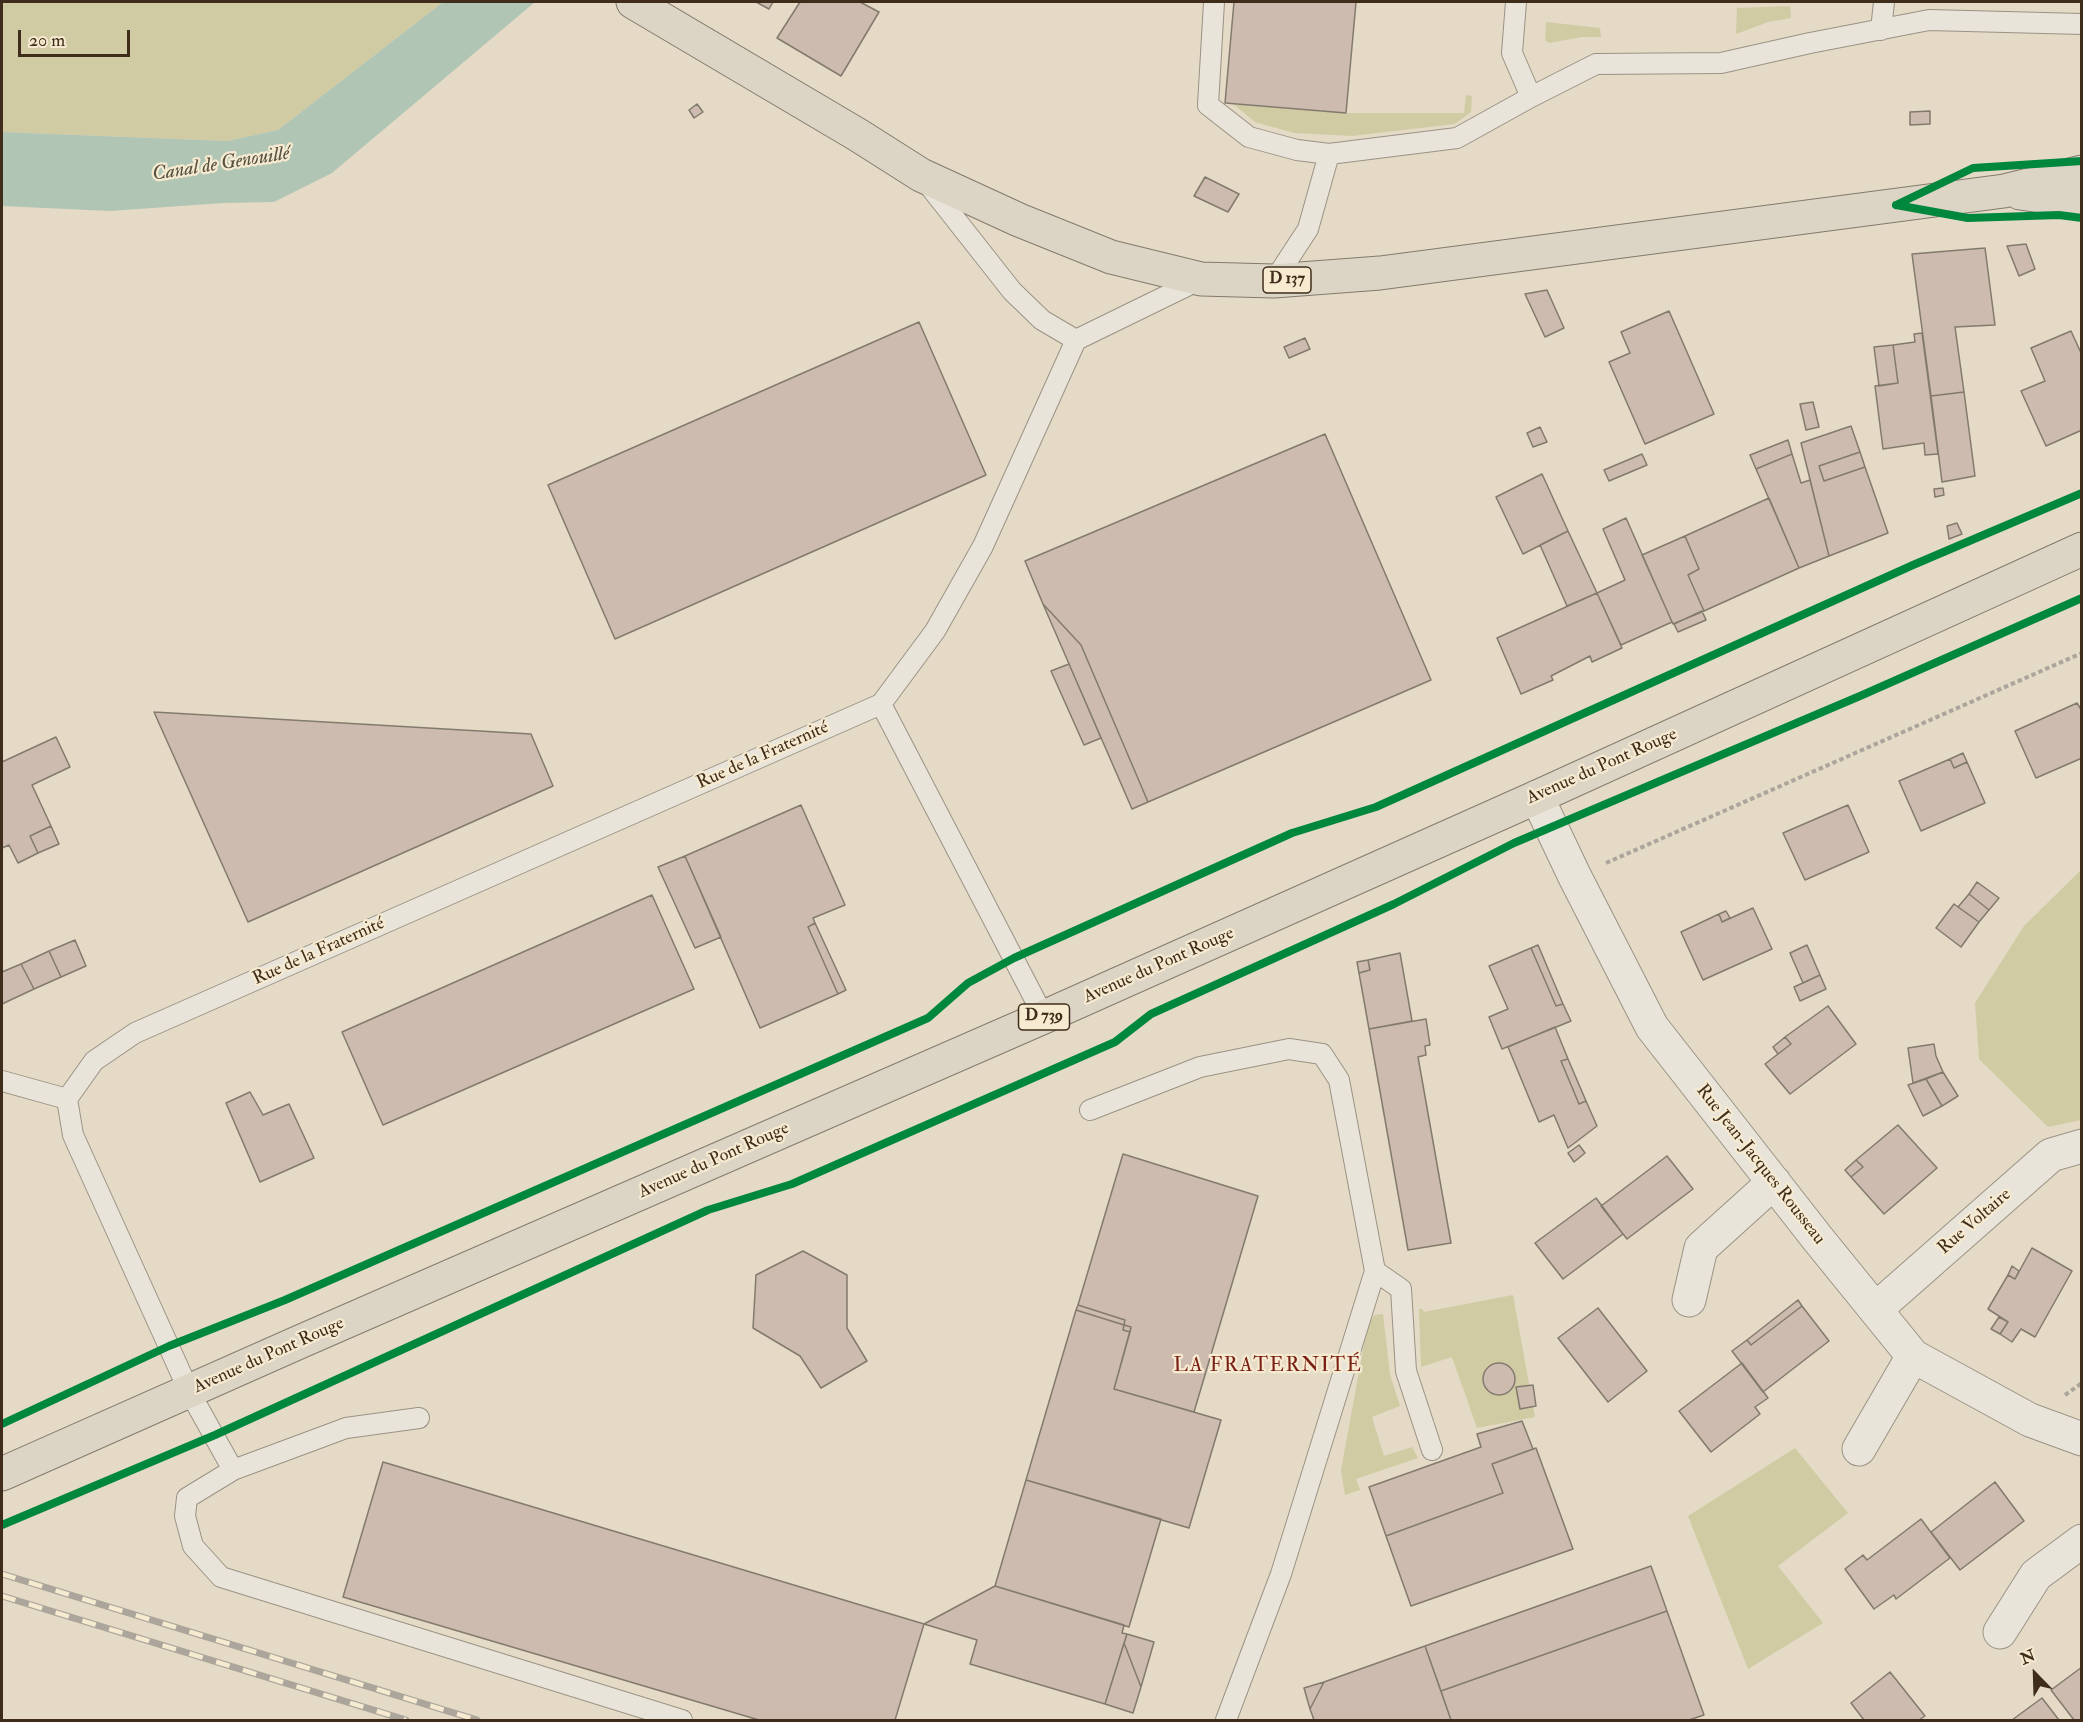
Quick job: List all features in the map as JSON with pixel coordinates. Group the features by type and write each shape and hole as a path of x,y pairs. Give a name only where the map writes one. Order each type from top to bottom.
{"main road":[{"name":"D 137","path":"633,2 848,129 921,175 1019,220 1112,257 1201,279 1274,281 1380,273 2004,190 2082,172"},
{"name":"D 137","path":"2004,190 2082,202"},
{"name":"Avenue du Pont Rouge","path":"2,1474 1044,1017 1537,797 2082,549"}],"street":[{"name":"Rue Jean-Jacques Rousseau","path":"1537,797 1652,1027 1913,1356 2030,1420 2082,1439"},
{"name":"Rue Voltaire","path":"1876,1309 2051,1155 2082,1146"},
{"path":"1689,1300 1701,1248 1774,1182"},
{"path":"1858,1449 1913,1356"},
{"path":"2000,1632 2036,1575 2082,1541"}],"lane":[{"path":"1214,2 1208,105 1249,137 1297,150 1329,154 1457,138 1596,64 1621,66 1720,63 1929,20 2082,24"},
{"path":"1516,2 1512,53 1531,97"},
{"path":"1881,30 1884,2"},
{"path":"1274,281 1308,229 1329,154"},
{"path":"921,175 1012,291 1042,320 1076,340"},
{"path":"1044,1017 881,704 934,631 983,546 1076,340 1201,279"},
{"name":"Rue de la Fraternité","path":"67,1099 94,1061 135,1033 881,704"},
{"path":"1090,1110 1200,1067 1289,1049 1322,1054 1339,1080 1375,1271 1281,1574 1226,1720"},
{"path":"2,1080 67,1099 73,1135 189,1392 233,1470"},
{"path":"1375,1271 1401,1289 1406,1371 1432,1450"},
{"path":"419,1418 346,1428 233,1470 187,1498 185,1516 193,1546 221,1577 682,1720"}],"path":[{"path":"1575,877 2082,653"}],"shaded area":[{"path":"2,2 443,2 278,130 227,141 2,132"},
{"path":"1790,6 1791,18 1768,22 1736,34 1737,8"},
{"path":"1546,22 1600,28 1601,37 1582,37 1549,43 1545,40"},
{"path":"1466,95 1472,96 1471,112 1455,124 1352,136 1294,133 1255,122 1233,104 1346,113 1464,113"},
{"path":"2081,870 2081,1120 2048,1127 1979,1059 1975,1003 2024,926"},
{"path":"1513,1295 1535,1417 1477,1428 1452,1357 1421,1367 1419,1309 1424,1312"},
{"path":"1383,1314 1390,1375 1400,1406 1372,1417 1384,1456 1412,1447 1418,1458 1356,1479 1360,1490 1345,1495 1341,1470 1368,1323 1375,1315"},
{"path":"1795,1448 1848,1513 1778,1566 1823,1623 1748,1669 1688,1516"}],"water":[{"name":"Canal de Genouillé","path":"443,2 535,2 332,173 274,202 110,211 2,206 2,132 227,141 278,130"}],"building":[{"path":"756,2 773,2 769,9"},
{"path":"800,2 860,2 879,12 841,76 777,38"},
{"path":"1234,2 1356,2 1346,113 1225,103"},
{"path":"697,104 703,112 694,118 689,110"},
{"path":"1930,111 1930,124 1910,125 1910,112"},
{"path":"1205,177 1239,194 1228,212 1194,196"},
{"path":"2026,244 2035,269 2019,276 2007,246"},
{"path":"1985,248 1995,325 1955,327 1964,392 1931,396 1912,254"},
{"path":"1547,290 1564,328 1545,337 1525,294"},
{"path":"1669,311 1714,414 1645,444 1609,362 1630,353 1621,332"},
{"path":"919,322 986,475 615,639 548,485"},
{"path":"2071,331 2082,355 2082,430 2046,446 2021,391 2045,381 2031,348"},
{"path":"1922,333 1938,454 1925,455 1924,443 1883,449 1875,386 1898,383 1893,345 1915,342 1914,334"},
{"path":"1305,338 1310,349 1289,358 1284,347"},
{"path":"1893,345 1898,383 1879,386 1874,347"},
{"path":"1964,392 1975,476 1942,482 1931,396"},
{"path":"1813,402 1819,427 1806,430 1800,404"},
{"path":"1851,426 1860,452 1819,466 1824,481 1865,467 1888,533 1829,556 1801,443"},
{"path":"1540,427 1547,442 1533,447 1527,433"},
{"path":"1325,434 1431,680 1148,802 1081,645 1043,604 1025,561"},
{"path":"1788,440 1792,454 1756,469 1750,455"},
{"path":"1860,452 1865,467 1824,481 1819,466"},
{"path":"1642,454 1647,465 1609,481 1604,470"},
{"path":"1792,454 1801,483 1810,480 1829,556 1799,568 1756,469"},
{"path":"1542,474 1568,531 1523,554 1496,497"},
{"path":"1943,488 1944,495 1935,497 1934,489"},
{"path":"1769,498 1799,568 1704,611 1688,575 1699,569 1685,536"},
{"path":"1626,518 1672,622 1621,645 1597,593 1625,580 1603,529"},
{"path":"1957,523 1962,534 1949,539 1947,526"},
{"path":"1568,531 1597,593 1567,606 1540,545"},
{"path":"1685,536 1699,569 1688,575 1704,611 1673,624 1642,555"},
{"path":"1597,593 1622,648 1592,662 1590,656 1551,676 1553,680 1521,694 1497,638"},
{"path":"1043,604 1081,645 1148,802 1132,809"},
{"path":"1702,611 1706,620 1678,632 1674,624"},
{"path":"1069,664 1101,738 1084,745 1051,671"},
{"path":"2077,703 2082,711 2082,758 2036,778 2015,731"},
{"path":"154,712 531,734 553,786 248,922"},
{"path":"56,737 70,767 32,785 51,826 30,836 38,853 18,863 9,845 2,848 2,762"},
{"path":"1963,753 1967,762 1954,768 1950,759"},
{"path":"1950,759 1954,768 1967,762 1985,803 1921,831 1899,781"},
{"path":"801,805 845,905 813,918 815,923 808,927 838,994 760,1028 685,856"},
{"path":"1848,805 1869,852 1805,880 1783,833"},
{"path":"51,826 59,844 38,853 30,836"},
{"path":"685,856 721,937 695,948 658,867"},
{"path":"1977,882 1999,898 1989,910 1969,894"},
{"path":"1969,894 1989,910 1979,922 1958,907"},
{"path":"652,895 694,989 383,1125 342,1032"},
{"path":"1954,904 1979,922 1961,947 1936,928"},
{"path":"1753,908 1772,949 1703,980 1681,932 1719,914 1722,922"},
{"path":"1726,911 1730,918 1722,922 1719,914"},
{"path":"815,923 846,990 838,994 808,927"},
{"path":"75,940 86,966 61,977 49,951"},
{"path":"1538,945 1563,1004 1556,1006 1531,948"},
{"path":"1807,945 1820,975 1803,983 1790,953"},
{"path":"1531,948 1556,1006 1563,1004 1571,1021 1502,1049 1489,1017 1508,1009 1489,966"},
{"path":"49,951 61,977 34,989 21,964"},
{"path":"1400,953 1412,1021 1369,1029 1359,973 1370,970 1368,960"},
{"path":"1368,960 1370,970 1359,973 1357,962"},
{"path":"21,964 34,989 2,1004 2,972"},
{"path":"1820,975 1826,989 1800,1001 1794,987"},
{"path":"1828,1006 1856,1044 1790,1094 1765,1064 1791,1044 1785,1037"},
{"path":"1426,1019 1430,1045 1425,1046 1426,1055 1418,1057 1451,1243 1408,1250 1369,1029"},
{"path":"1555,1027 1568,1059 1561,1061 1579,1104 1586,1101 1597,1126 1568,1148 1554,1115 1539,1122 1508,1047"},
{"path":"1785,1037 1791,1044 1778,1054 1773,1047"},
{"path":"1934,1044 1943,1072 1913,1083 1908,1048"},
{"path":"1568,1059 1586,1101 1579,1104 1561,1061"},
{"path":"1943,1072 1958,1096 1942,1106 1926,1079"},
{"path":"1926,1079 1942,1106 1923,1116 1908,1085"},
{"path":"250,1092 263,1115 289,1104 314,1158 260,1182 226,1103"},
{"path":"1898,1125 1937,1168 1884,1214 1851,1177 1863,1167 1856,1160"},
{"path":"1579,1145 1585,1153 1574,1162 1568,1153"},
{"path":"1123,1154 1258,1196 1194,1412 1114,1389 1131,1327 1124,1325 1125,1320 1078,1305"},
{"path":"1667,1156 1693,1189 1627,1239 1601,1206"},
{"path":"1856,1160 1863,1167 1851,1177 1845,1170"},
{"path":"1596,1198 1623,1234 1563,1279 1535,1243"},
{"path":"2032,1248 2072,1271 2035,1337 2021,1329 2012,1342 2000,1334 2008,1322 1988,1309 2008,1275 2015,1279"},
{"path":"803,1251 847,1275 847,1328 867,1361 821,1388 800,1356 753,1328 756,1275"},
{"path":"2012,1266 2019,1271 2015,1279 2008,1275"},
{"path":"1798,1300 1802,1306 1751,1345 1747,1340"},
{"path":"1078,1305 1125,1320 1124,1325 1076,1310"},
{"path":"1802,1306 1829,1341 1763,1392 1732,1351 1747,1340 1751,1345"},
{"path":"1598,1308 1647,1371 1608,1402 1558,1338"},
{"path":"1076,1310 1124,1325 1123,1330 1130,1332 1114,1389 1221,1420 1189,1528 1026,1480"},
{"path":"1999,1317 2008,1322 2000,1334 1991,1329"},
{"path":"1124,1325 1131,1327 1130,1332 1123,1330"},
{"path":"1499,1363 1510,1368 1515,1379 1510,1390 1499,1395 1488,1390 1483,1379 1488,1368"},
{"path":"1742,1363 1768,1398 1755,1407 1760,1414 1711,1452 1679,1411"},
{"path":"1533,1385 1536,1406 1520,1409 1516,1387"},
{"path":"1522,1421 1533,1449 1492,1464 1503,1493 1386,1536 1369,1487 1481,1447 1477,1434"},
{"path":"1536,1448 1573,1549 1411,1606 1386,1536 1503,1493 1492,1464"},
{"path":"383,1462 924,1624 895,1720 759,1720 343,1597"},
{"path":"1026,1480 1161,1519 1129,1627 995,1586"},
{"path":"1995,1482 2024,1521 1960,1570 1931,1532"},
{"path":"1921,1519 1950,1558 1896,1599 1894,1595 1874,1609 1845,1569 1863,1555 1867,1560"},
{"path":"1651,1566 1667,1611 1441,1691 1425,1646"},
{"path":"995,1586 1124,1625 1122,1633 1127,1634 1105,1704 970,1664 977,1640 924,1624"},
{"path":"1667,1611 1704,1715 1689,1720 1451,1720 1441,1691"},
{"path":"1127,1634 1154,1642 1141,1687 1124,1643"},
{"path":"1124,1643 1141,1687 1133,1713 1105,1704"},
{"path":"1425,1646 1451,1720 1314,1720 1310,1709 1324,1682"},
{"path":"2082,1667 2082,1720 2074,1720 2051,1690"},
{"path":"1890,1672 1925,1716 1919,1720 1864,1720 1851,1703"},
{"path":"1324,1682 1310,1709 1304,1688"},
{"path":"2042,1698 2059,1720 2012,1720"}],"railway":[{"path":"2,1574 477,1720"},
{"path":"2,1596 406,1720"}],"cycle path":[{"path":"1896,205 1973,168 2082,161"},
{"path":"1896,205 1968,218 2059,215 2082,218"},
{"path":"2,1424 169,1346 285,1300 928,1018 968,983 1014,958 1292,833 1376,807 1913,565 2082,493"},
{"path":"2,1525 215,1435 708,1210 792,1184 1115,1042 1151,1014 1394,904 1514,843 1860,696 2082,598"}],"district":[{"name":"LA FRATERNITÉ","path":"1268,1367"}]}
